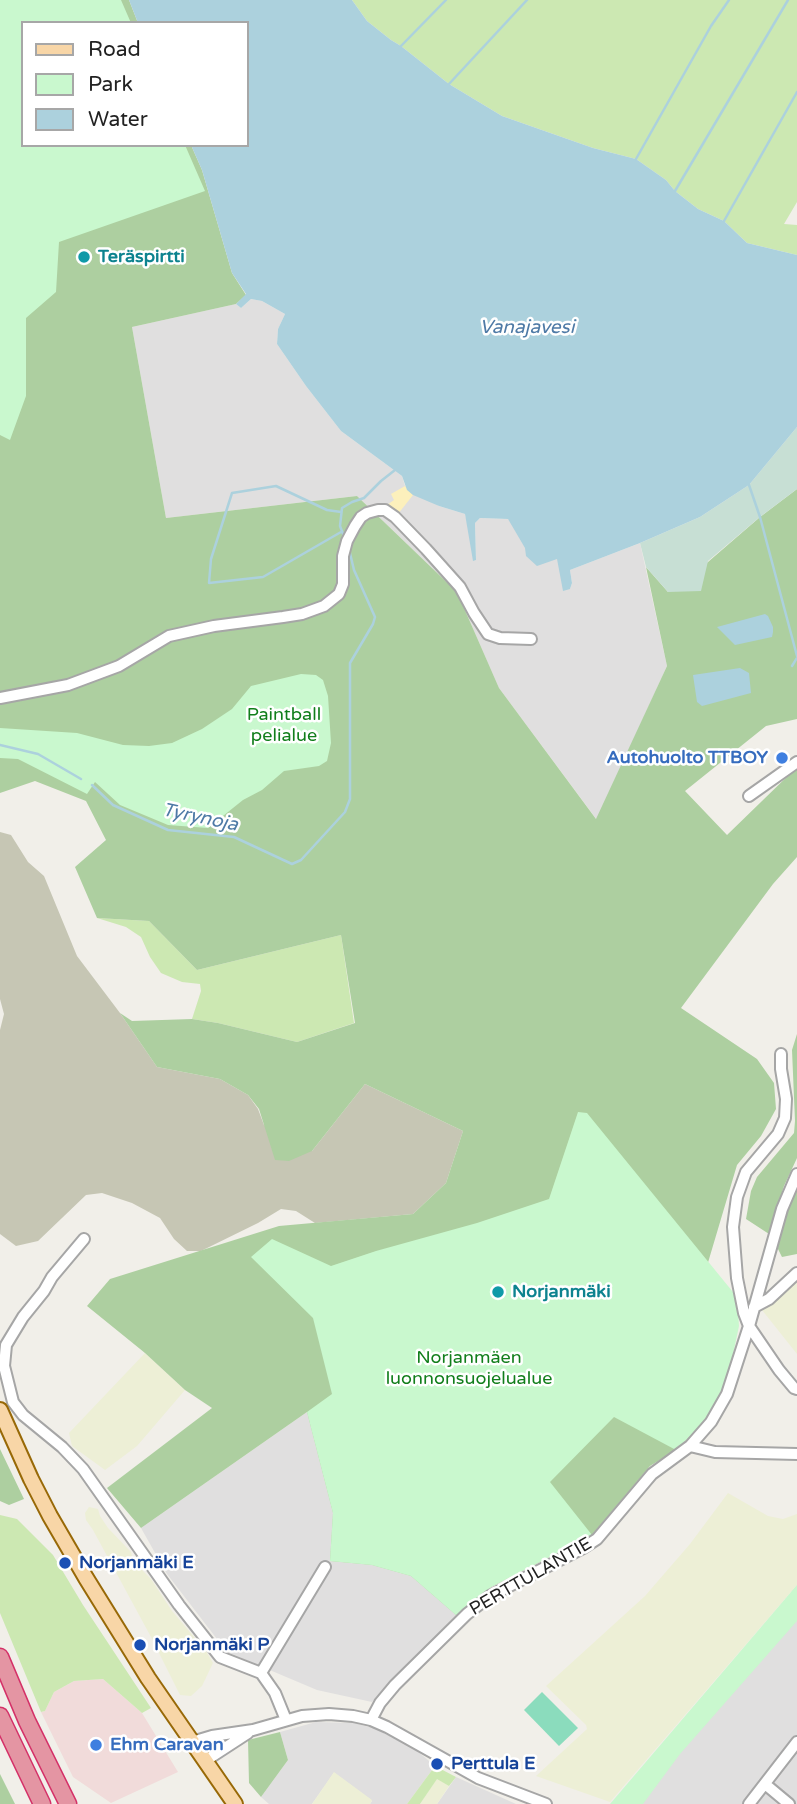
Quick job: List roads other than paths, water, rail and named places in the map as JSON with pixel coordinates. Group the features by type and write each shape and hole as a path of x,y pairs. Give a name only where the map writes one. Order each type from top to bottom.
{"highway":[{"path":"0,1657 27,1721 68,1804"},
{"path":"0,1716 42,1804"}],"main road":[{"path":"0,1410 50,1516 117,1629 235,1804"}],"street":[{"path":"0,698 68,685 119,666 169,636 214,626 293,616 324,607 339,594 343,584 347,541 355,526 362,517 378,510 385,510 395,517 460,587 488,634 500,638 531,639"},
{"path":"749,796 797,762"},
{"path":"781,1055 786,1100 785,1118 778,1134 747,1172 737,1197 733,1227 740,1294 749,1326 779,1370 793,1388 797,1389"},
{"name":"PERTTULANTIE","path":"371,1720 380,1703 395,1685 467,1614 490,1596 597,1539 652,1474 690,1447 711,1422 727,1394 782,1209 797,1174"},
{"path":"85,1239 52,1278 6,1345 4,1366 13,1402 23,1415 62,1447 83,1469 179,1605 220,1657 261,1673 275,1693 286,1720"},
{"path":"754,1307 769,1299 797,1273"},
{"path":"690,1447 715,1452 797,1454"},
{"path":"261,1673 326,1567"},
{"path":"192,1742 253,1730 302,1716 329,1714 371,1720 478,1778 546,1804"},
{"path":"205,1761 253,1730"},
{"path":"749,1804 797,1742"},
{"path":"765,1784 789,1804"}],"water":[{"name":"Vanajavesi","path":"129,0 352,0 367,21 391,40 449,84 502,116 593,148 636,159 666,180 675,191 698,209 724,221 747,243 797,255 797,427 749,485 700,517 570,570 570,589 563,591 557,559 537,566 526,556 525,548 508,519 480,518 475,523 476,560 473,561 465,514 413,495 407,490 402,476 341,431 306,386 277,344 278,329 285,314 262,301 251,299 241,308 236,304 246,294 232,273 202,170 192,147 248,147 248,21 137,21"},
{"path":"765,614 773,627 772,637 735,645 717,627"},
{"path":"740,668 749,673 751,693 702,706 697,702 693,675"}],"waterway":[{"path":"401,46 446,0"},
{"path":"449,84 527,0"},
{"path":"636,159 711,26 729,0"},
{"path":"675,191 788,0"},
{"path":"724,221 797,92"},
{"name":"Tyrynoja","path":"345,539 340,526 342,508 364,498 395,470"},
{"path":"749,485 797,656"},
{"path":"341,512 327,510 276,486 232,493 211,559 209,583 263,577 341,532"},
{"name":"Tyrynoja","path":"92,785 113,805 168,830 234,837 292,864 301,860 345,812 350,799 350,663 375,617 354,570 349,549"},
{"path":"792,666 797,658"},
{"name":"Tyrynoja","path":"0,745 38,754 81,779"}],"place":[{"name":"Teräspirtti","path":"84,257"},
{"name":"Autohuolto TTBOY","path":"782,758"},
{"name":"Norjanmäki","path":"498,1292"},
{"name":"Norjanmäki E","path":"65,1563"},
{"name":"Norjanmäki P","path":"140,1645"},
{"name":"Ehm Caravan","path":"96,1745"},
{"name":"Perttula E","path":"437,1764"}],"park label":[{"name":"Paintball pelialue","path":"284,725"},
{"name":"Norjanmäen luonnonsuojelualue","path":"469,1368"}]}
